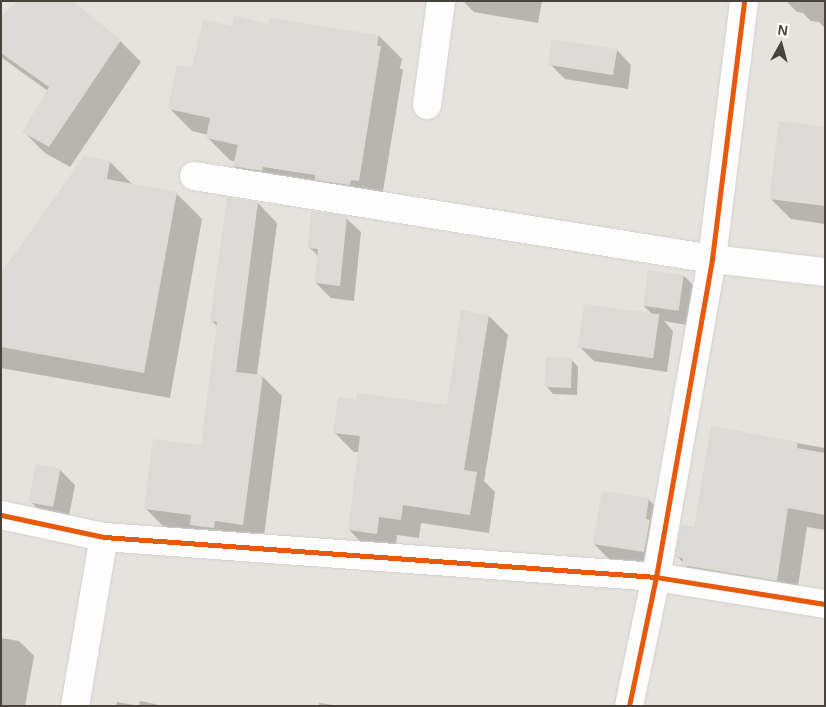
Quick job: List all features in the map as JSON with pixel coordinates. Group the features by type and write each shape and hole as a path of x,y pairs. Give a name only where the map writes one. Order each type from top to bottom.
{"street":[{"path":"427,105 441,1"},
{"path":"629,706 656,577 712,259 744,1"},
{"path":"194,176 712,259 825,272"},
{"path":"1,515 104,538 656,577 825,604"},
{"path":"75,706 104,538"}],"shaded area":[{"path":"1,1 825,1 825,706 1,706"}],"building":[{"path":"17,1 73,1 121,40 49,147 22,132 49,87 1,53 1,17"},
{"path":"234,16 269,24 270,18 379,35 377,46 381,46 359,181 351,180 350,185 315,180 315,175 263,167 262,171 233,166 238,145 206,138 210,118 168,109 177,65 192,68 203,20 232,26"},
{"path":"552,39 617,49 613,75 548,65"},
{"path":"779,121 825,127 825,206 769,199"},
{"path":"84,156 110,161 107,179 177,192 144,373 1,347 1,273"},
{"path":"227,197 258,202 236,372 263,375 243,525 215,521 214,528 190,525 191,515 144,509 153,439 201,445 217,322 210,321"},
{"path":"311,211 347,216 340,286 315,283 318,249 308,248"},
{"path":"648,270 684,275 679,311 643,306"},
{"path":"584,304 659,315 653,358 578,348"},
{"path":"461,310 489,315 464,470 477,472 470,515 403,505 401,520 379,517 377,534 348,530 360,436 333,433 338,397 356,400 357,393 447,405"},
{"path":"546,357 572,358 571,388 545,387"},
{"path":"711,426 798,442 797,448 825,453 825,515 788,508 777,581 682,565 683,558 675,557 681,525 694,527"},
{"path":"36,464 61,469 53,507 29,502"},
{"path":"602,491 649,498 646,519 650,520 644,552 593,544"}],"cycle path":[{"path":"629,706 656,577 712,259 744,1"},
{"path":"1,515 104,537 656,577 825,604"}]}
